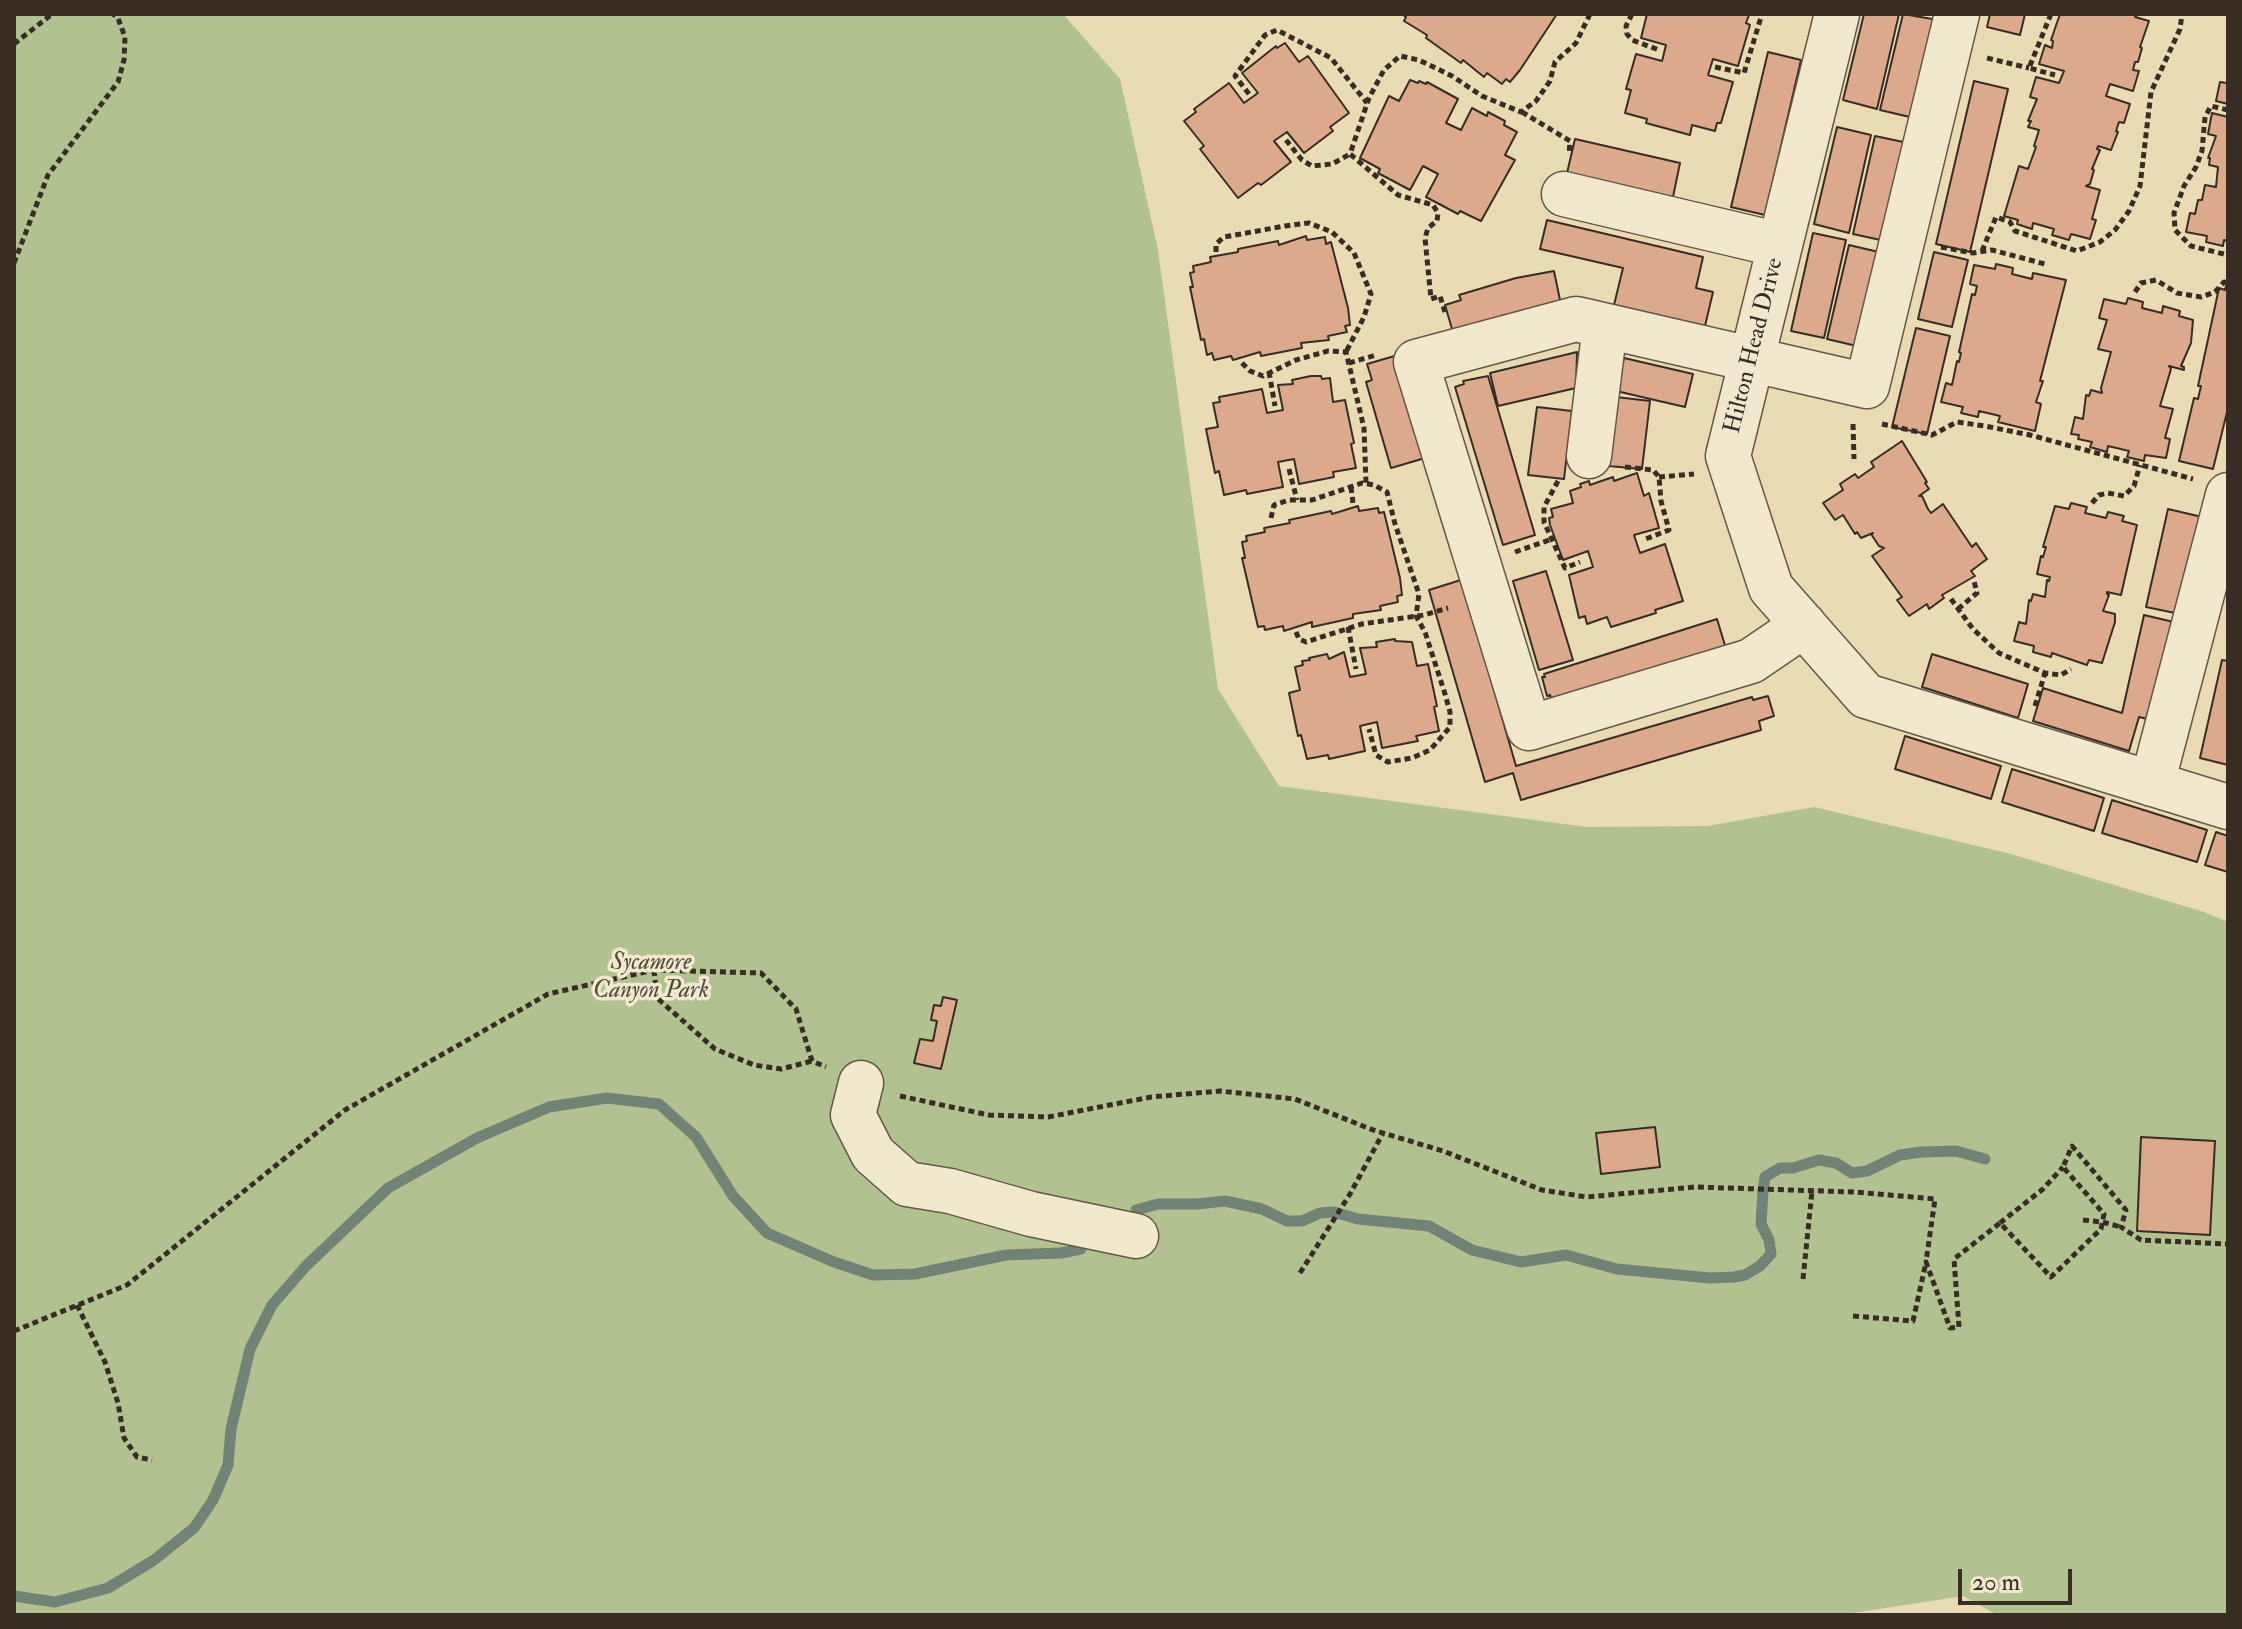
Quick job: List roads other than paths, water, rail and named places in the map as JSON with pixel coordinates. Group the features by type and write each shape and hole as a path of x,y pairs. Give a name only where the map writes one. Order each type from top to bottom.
{"street":[{"name":"Hilton Head Drive","path":"1837,14 1728,456 1771,588 1866,696 2228,807"},
{"path":"1804,625 1751,661 1529,728 1416,362 1576,319 1867,386 1957,14"},
{"path":"1564,194 1780,245"},
{"path":"1591,466 1605,326"},
{"path":"2152,784 2228,495"},
{"path":"860,1086 853,1115 873,1154 907,1184 950,1191 1031,1214 1136,1236"}],"waterway":[{"path":"14,1596 55,1602 108,1588 154,1560 194,1528 213,1500 228,1465 231,1429 250,1349 272,1305 306,1266 388,1188 477,1138 549,1107 607,1098 659,1104 696,1137 733,1196 767,1233 873,1275 915,1274 1006,1255 1081,1249"},
{"path":"1136,1210 1158,1204 1225,1201 1262,1209 1287,1221 1302,1221 1320,1213 1334,1212 1358,1219 1429,1226 1472,1250 1521,1262 1566,1255 1617,1269 1710,1278 1734,1277 1745,1275 1760,1266 1771,1254 1769,1240 1761,1224 1763,1191 1765,1177 1780,1168 1793,1168 1819,1160 1836,1163 1852,1173 1867,1171 1900,1155 1922,1152 1956,1151 1985,1159"}],"park label":[{"name":"Sycamore Canyon Park","path":"651,978"}]}
